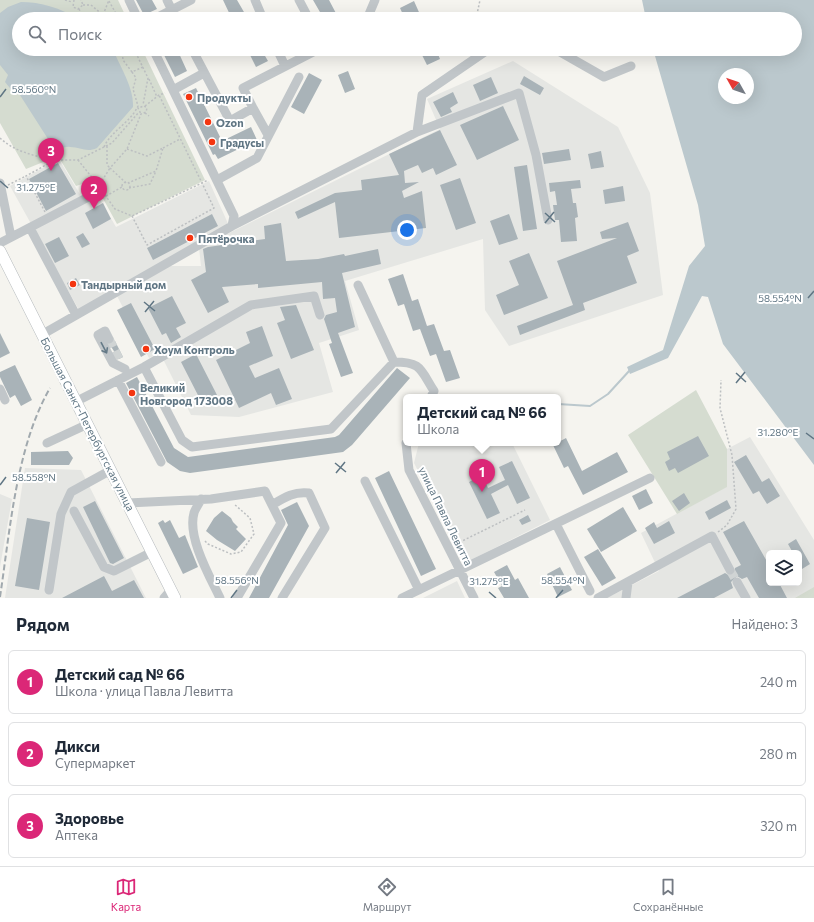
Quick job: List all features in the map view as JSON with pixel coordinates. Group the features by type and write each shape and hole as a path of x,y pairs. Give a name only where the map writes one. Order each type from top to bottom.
{"main road":[{"name":"Большая Санкт-Петербургская улица","path":"0,251 128,503 152,552 170,595"}],"street":[{"path":"129,0 135,12"},
{"path":"167,0 172,10"},
{"path":"168,12 191,0"},
{"path":"255,0 260,12"},
{"path":"299,0 305,12"},
{"path":"370,12 375,0"},
{"path":"156,56 234,216 232,226"},
{"path":"196,56 230,121 253,108"},
{"path":"280,56 285,66"},
{"path":"268,134 243,88 305,56"},
{"path":"417,132 422,95 478,56"},
{"path":"567,56 604,77 631,66"},
{"path":"173,90 204,73"},
{"path":"216,178 257,158 268,134 299,77"},
{"path":"43,334 232,226 417,132 519,93 536,155 548,220"},
{"path":"1,185 11,237"},
{"path":"0,243 101,191"},
{"path":"30,228 76,315"},
{"path":"358,285 394,362"},
{"path":"77,401 118,380 126,372 144,366 252,305 314,296 320,315"},
{"path":"109,339 105,331 98,335 113,363 126,372"},
{"path":"120,359 126,372"},
{"path":"144,366 182,440 192,447 331,429 394,362 411,362 418,366 434,391 432,394"},
{"path":"118,380 161,462"},
{"path":"0,389 5,400"},
{"path":"47,443 88,424"},
{"name":"улица Павла Левитта","path":"406,446 409,470 474,598"},
{"path":"49,590 61,514 71,492 111,470"},
{"path":"402,598 650,478"},
{"path":"365,481 419,590"},
{"path":"128,503 225,497 265,491 281,523 237,598"},
{"path":"272,505 290,494 301,492 309,493 325,528 282,598"},
{"path":"201,499 193,513 194,530 202,560 220,598"},
{"path":"74,511 104,568 114,571 152,552"},
{"path":"556,524 590,591"},
{"path":"598,598 712,536 730,570"},
{"path":"626,598 628,582"},
{"path":"737,582 746,598"}],"path":[{"path":"66,0 73,1 74,8 80,9"},
{"path":"81,0 83,5"},
{"path":"104,12 109,0"},
{"path":"109,0 115,12"},
{"path":"477,12 480,0"},
{"path":"80,9 83,5"},
{"path":"83,5 91,5 99,12"},
{"path":"101,191 110,168 127,149 140,113 133,89 136,78 123,60 123,56"},
{"path":"78,160 115,209 132,216 147,244 214,208 137,56"},
{"path":"132,72 143,68"},
{"path":"145,113 147,111 144,106 148,78"},
{"path":"104,147 111,136 120,130 138,108 144,106 158,96 173,90"},
{"path":"0,138 16,149 25,153 55,160 78,160 107,146 123,133 140,113 145,113 149,116"},
{"path":"127,149 147,156 180,139"},
{"path":"107,146 107,164 127,183 130,188"},
{"path":"122,187 126,190 150,184 156,171 163,148"},
{"path":"1,185 26,176 55,160"},
{"path":"101,191 122,187 123,184 156,171"},
{"path":"26,176 48,219"},
{"path":"132,216 202,183 216,178"},
{"path":"712,536 727,525 736,509 732,454 720,408 721,380"},
{"path":"194,530 208,544 231,554 241,552 254,534 250,518 225,497"},
{"path":"453,546 524,510"}],"shaded area":[{"path":"0,0 118,0 124,12 12,12 12,56 145,56 205,180 117,224 95,184 88,182 76,186 58,156 26,169 0,123"},
{"path":"642,0 814,0 814,465 723,344 708,297 702,296 668,358 630,374 627,367 663,350 689,266 705,246 698,205 655,56 802,56 802,12 645,12"},
{"path":"21,2 36,3 50,6 65,12 12,12 12,56 116,56 130,87 133,107 97,148 87,150 74,147 60,148 48,139 18,92 14,93 5,82 8,75 0,65 0,13 8,7"},
{"path":"513,61 618,127 650,193 663,295 509,346 485,310 483,239 345,281 359,330 319,343 333,392 239,417 191,415 160,353 149,358 117,296 170,266 201,266 199,248 440,129 427,99"},
{"path":"59,159 85,203 98,196 116,227 209,181 230,228 79,310 10,186"},
{"path":"696,390 727,449 727,487 677,514 628,435"},
{"path":"750,437 814,540 814,598 607,598 659,571 641,533 726,487 727,449"},
{"path":"418,446 513,446 550,520 465,563 414,463"},
{"path":"25,468 81,470 146,598 5,598"},
{"path":"0,494 12,499 0,567"},
{"path":"457,581 465,598 423,598"},
{"path":"814,587 814,598 795,598"}],"building":[{"path":"136,0 152,0 157,9 150,12 142,12"},
{"path":"223,0 237,0 244,12 229,12"},
{"path":"313,0 329,0 335,12 320,12"},
{"path":"414,1 419,12 402,12 400,8"},
{"path":"164,56 180,56 187,71 175,77"},
{"path":"250,56 265,56 268,61 256,67"},
{"path":"422,56 439,56 440,59 427,65"},
{"path":"348,71 355,89 345,93 338,75"},
{"path":"309,73 322,80 304,114 291,107"},
{"path":"524,76 544,88 540,95 520,84"},
{"path":"491,77 498,93 480,101 473,85"},
{"path":"196,88 222,141 251,127 257,140 218,159 215,154 213,155 183,94"},
{"path":"453,92 458,103 450,108 452,112 441,117 433,102"},
{"path":"503,106 519,140 477,160 460,125"},
{"path":"440,130 457,165 436,175 433,168 422,173 418,165 404,171 405,183 419,182 402,191 404,198 422,191 426,228 339,238 335,202 298,219 295,212 335,193 362,190 361,180 399,175 389,154"},
{"path":"569,149 571,160 544,164 542,153"},
{"path":"601,151 604,167 591,169 588,154"},
{"path":"58,163 76,194 46,211 29,179"},
{"path":"527,165 537,229 523,231 514,167"},
{"path":"460,178 476,223 456,230 440,185"},
{"path":"580,180 581,188 571,189 573,203 576,203 578,217 575,218 577,241 561,242 559,220 555,220 553,205 557,205 555,191 550,192 549,183"},
{"path":"623,186 625,201 605,204 603,190"},
{"path":"103,203 111,219 93,229 85,213"},
{"path":"212,214 218,226 153,260 147,248"},
{"path":"509,214 518,239 499,245 490,221"},
{"path":"628,222 639,251 627,256 637,283 583,303 585,310 520,335 517,326 573,305 557,261 617,238 602,239 600,232"},
{"path":"281,223 286,261 318,259 344,254 345,256 378,249 381,264 342,273 355,327 338,333 353,373 341,377 329,344 332,343 324,319 326,315 337,312 335,298 323,299 322,282 258,288 258,284 222,287 229,302 208,313 191,280 206,272 203,249 265,239 264,226"},
{"path":"83,233 90,244 82,248 76,237"},
{"path":"59,237 69,256 55,263 45,244"},
{"path":"529,253 548,298 504,315 496,295 519,285 509,261"},
{"path":"403,274 412,301 418,299 427,326 434,324 444,351 450,350 460,378 446,382 436,354 430,356 420,329 413,331 404,304 398,306 388,279"},
{"name":"Тандырный дом","path":"76,278 80,285 70,290 67,283"},
{"path":"172,296 186,323 176,328 181,337 171,343 166,333 162,335 148,308"},
{"path":"131,303 155,349 141,357 117,310"},
{"path":"296,305 314,350 291,359 277,323 285,320 280,307"},
{"path":"262,326 273,356 249,366 255,378 279,368 292,399 276,405 271,393 239,408 216,360 250,343 246,332"},
{"path":"0,333 10,353 0,358"},
{"path":"115,341 123,357 119,359 110,345"},
{"path":"196,354 217,395 202,403 181,362"},
{"path":"15,365 32,400 21,406 15,395 10,398 0,377 0,372"},
{"path":"397,368 410,378 352,445 343,452 190,473 180,471 167,462 126,383 137,377 174,448 188,457 335,437 339,435"},
{"path":"698,436 709,456 678,473 675,468 669,471 665,462 670,459 667,452"},
{"path":"566,438 582,471 617,452 628,472 583,495 568,466 564,468 553,446 561,446 561,441"},
{"path":"68,451 73,458 69,465 31,465 31,452"},
{"path":"746,455 762,482 769,478 780,496 767,504 759,491 753,494 734,462"},
{"path":"512,461 530,498 517,504 508,485 491,494 500,513 487,519 469,482 482,475 488,488 505,480 499,467"},
{"path":"389,471 436,569 421,576 375,478"},
{"path":"646,489 653,503 639,510 632,496"},
{"path":"684,493 690,503 679,511 672,501"},
{"path":"727,500 731,508 709,520 705,512"},
{"path":"95,501 124,558 113,564 110,563 83,507"},
{"path":"297,502 309,526 269,598 249,598 288,525 281,510"},
{"path":"623,507 637,531 601,552 587,529"},
{"path":"222,511 231,518 238,527 236,529 246,539 235,551 206,531 214,518"},
{"path":"528,515 531,521 522,525 519,520"},
{"path":"27,518 50,522 39,590 15,586"},
{"path":"163,520 165,523 170,520 179,538 185,535 198,567 183,574 158,523"},
{"path":"669,521 675,533 654,544 645,528 654,522 657,528"},
{"path":"744,521 766,560 766,586 781,586 787,598 759,598 747,577 742,579 737,576 731,582 733,588 714,598 677,598 725,573 730,576 735,573 735,568 741,565 723,532"},
{"path":"796,539 810,564 802,569 802,550 791,550 788,544"},
{"path":"598,549 616,578 602,586 584,557"},
{"path":"507,565 515,580 518,578 529,598 504,598 498,588 502,586 494,572"},
{"path":"560,567 572,590 558,597 547,574"},
{"path":"104,576 112,591 134,580 144,598 62,598"}],"waterway":[{"path":"561,404 590,406 608,394 630,370"}],"tunnel":[{"path":"109,339 119,359"},
{"path":"730,570 737,582"}],"railway":[{"path":"0,597 11,517 22,463 29,436 38,411 50,388"}],"place":[{"name":"Продукты","path":"189,97"},
{"name":"Ozon","path":"208,122"},
{"name":"Градусы","path":"212,142"},
{"name":"Здоровье","path":"51,171"},
{"name":"Дикси","path":"94,209"},
{"name":"Пятёрочка","path":"190,238"},
{"name":"Тандырный дом","path":"73,284"},
{"name":"Хоум Контроль","path":"146,349"},
{"name":"Великий Новгород 173008","path":"132,393"},
{"name":"Детский сад № 66","path":"482,492"}]}
